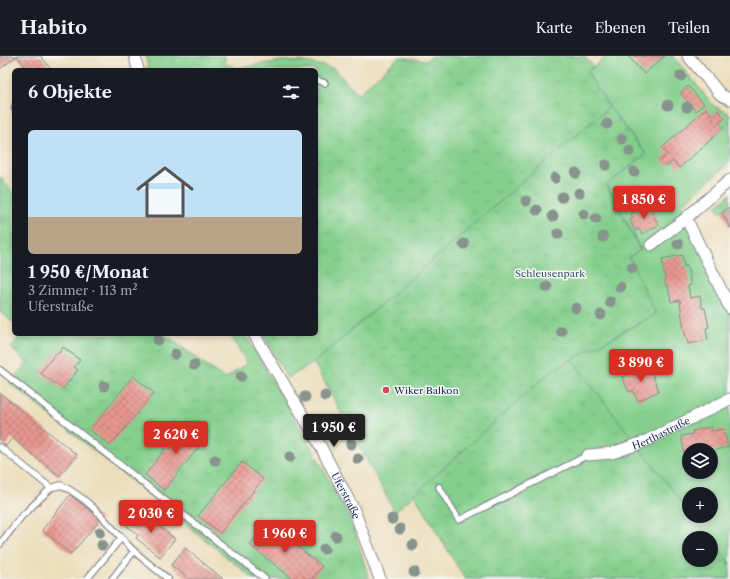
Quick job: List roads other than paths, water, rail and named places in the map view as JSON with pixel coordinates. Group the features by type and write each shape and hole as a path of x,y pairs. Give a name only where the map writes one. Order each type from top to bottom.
{"street":[{"path":"135,56 138,68"},
{"path":"688,56 722,95 730,99"},
{"path":"651,244 686,218 730,180"},
{"path":"686,218 730,308"},
{"name":"Uferstraße","path":"255,336 314,436 354,510 380,579"},
{"name":"Herthastraße","path":"588,455 612,453 644,442 730,399"}],"lane":[{"path":"318,81 325,83"},
{"path":"0,370 265,579"},
{"path":"0,447 51,488"},
{"path":"439,486 459,520 588,455"},
{"path":"0,544 21,517 51,488 62,485 73,491 102,515 134,551 164,578"},
{"path":"87,579 122,537"},
{"path":"112,579 134,551"}],"place":[{"name":"Wiker Balkon","path":"386,390"}],"park label":[{"name":"Schleusenpark","path":"550,273"}]}
